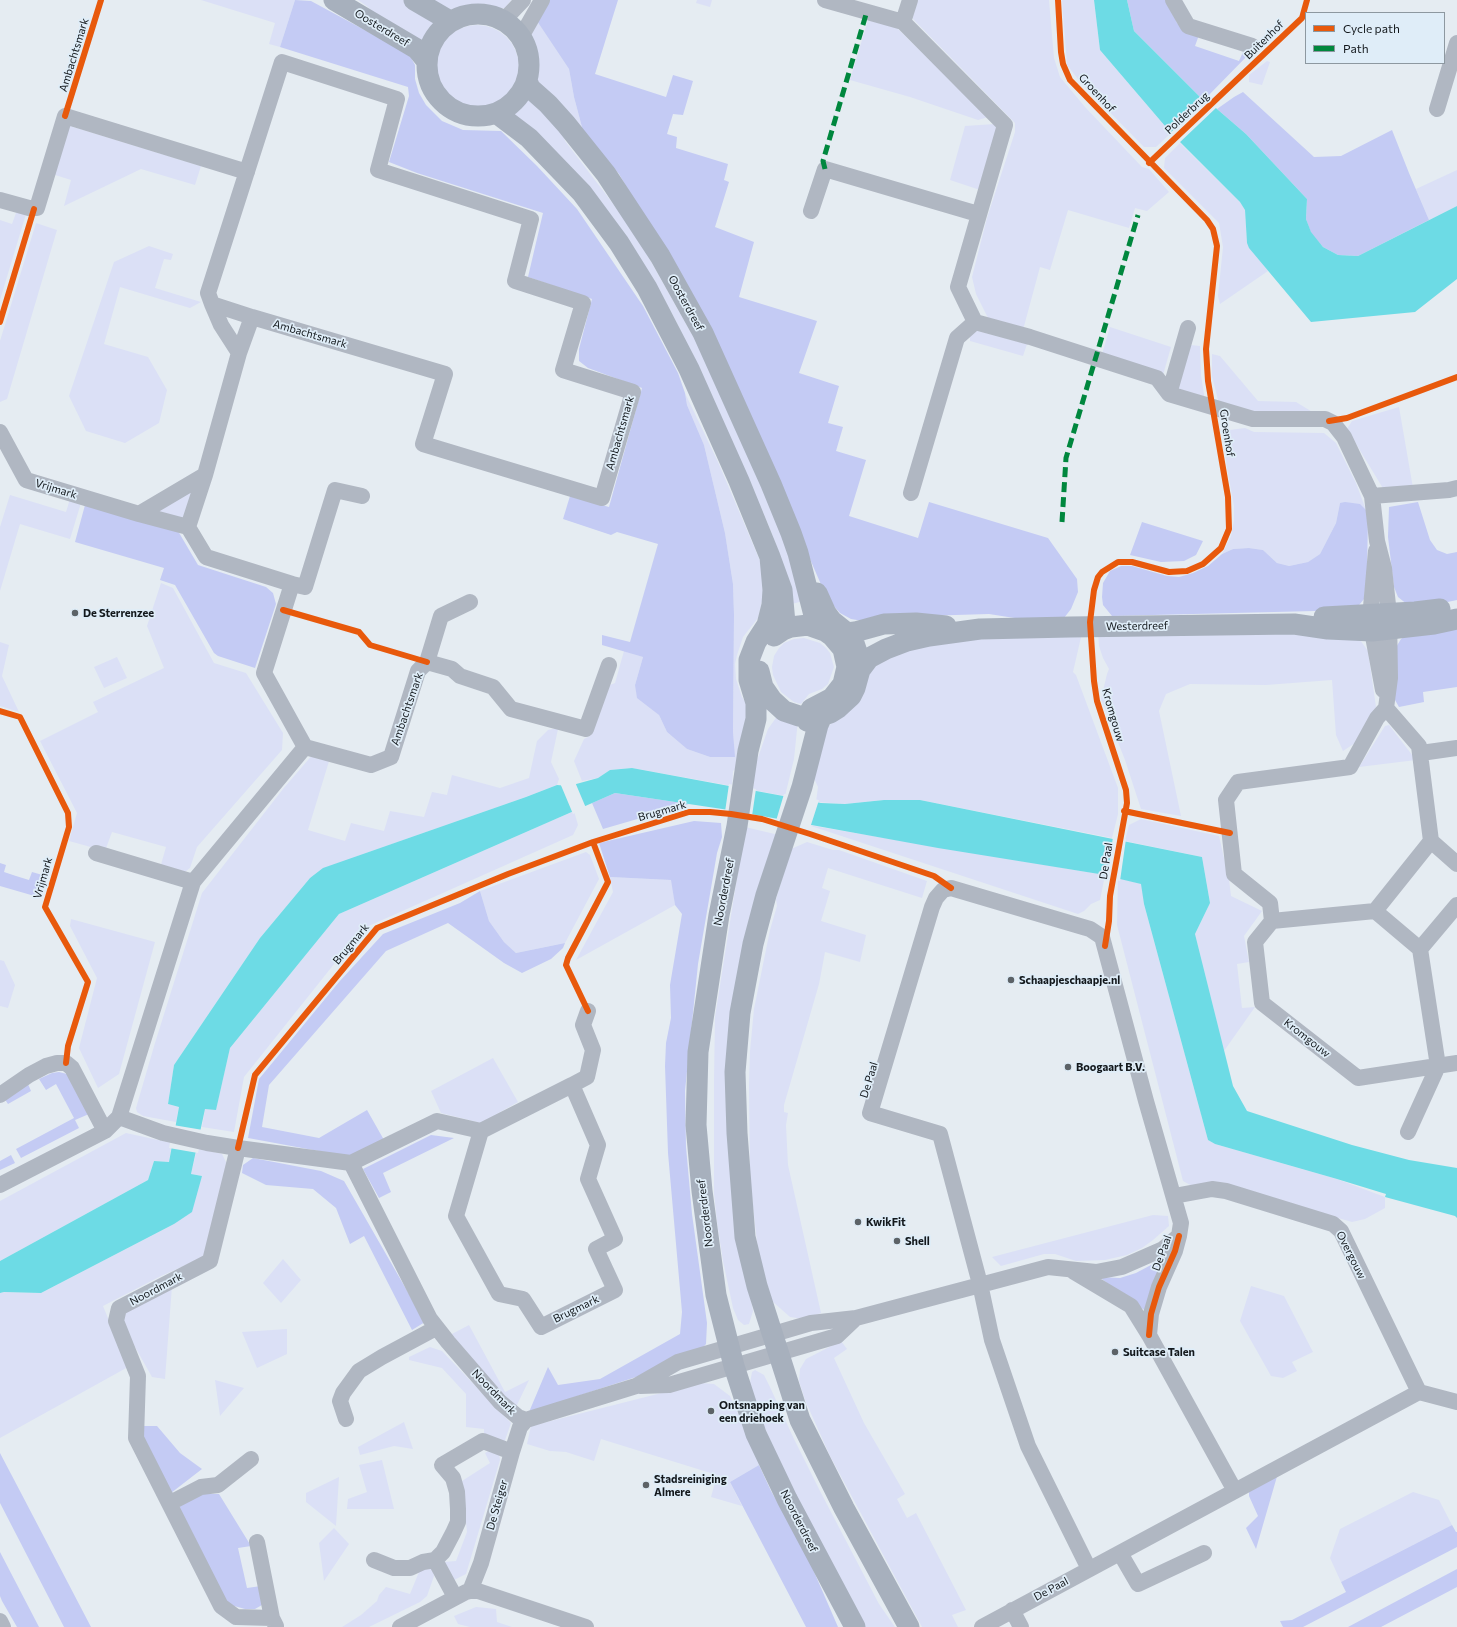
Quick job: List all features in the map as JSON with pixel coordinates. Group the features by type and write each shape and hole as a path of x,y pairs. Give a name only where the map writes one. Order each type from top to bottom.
{"main road":[{"name":"Oosterdreef","path":"334,0 417,48 426,60"},
{"path":"414,0 450,21"},
{"path":"482,14 497,17 511,26 521,37 528,51 530,66 527,81 522,92 515,101 506,108 496,113 481,117 466,116 452,110 440,101 432,89 427,75 426,60 430,45 438,31 450,21 465,15 482,14"},
{"name":"Oosterdreef","path":"527,81 530,88 548,104 566,124 606,174 660,256 703,333 771,484 798,553 838,633"},
{"path":"496,113 529,138 582,193 619,243 647,288 689,369 739,481 770,558 782,590 785,623 783,630"},
{"path":"764,702 767,694 760,679 760,662 762,654 770,640 783,630 800,625 838,633 859,661 860,670 855,688 848,699 838,708 814,717 792,714 764,702 749,680 749,660 756,642 767,625 772,605 773,590 770,558"},
{"name":"Westerdreef","path":"1381,622 1457,607"},
{"name":"Westerdreef","path":"860,670 870,658 886,649 907,641 929,636 980,629 1294,624 1327,617 1381,622 1434,624 1457,619"},
{"name":"Westerdreef","path":"838,633 916,623 980,629"},
{"path":"838,633 846,662 846,676 843,684 832,698 811,709 818,724 802,787 766,894 740,1013 735,1072 737,1134 745,1237 757,1286 800,1420 844,1508 909,1627"},
{"name":"Noorderdreef","path":"764,702 756,719 748,751 737,826 719,914 698,1052 696,1125 708,1244 716,1296 731,1357 756,1434 787,1499 855,1627"}],"street":[{"path":"503,21 523,0"},
{"path":"521,37 542,0"},
{"path":"824,0 903,22 1005,125 958,287 975,322 1030,337 1157,378 1169,394"},
{"path":"903,22 910,0"},
{"name":"Buitenhof","path":"1173,0 1188,26 1252,46"},
{"path":"1437,109 1457,44"},
{"name":"Ambachtsmark","path":"212,304 445,374 423,444 602,498 634,392 563,370 583,303 515,281 531,219 378,170 397,100 282,62 208,293 212,304 221,324 239,353"},
{"path":"0,200 29,208 37,208 65,116 247,172"},
{"path":"811,210 825,169 978,214"},
{"path":"252,317 239,353 205,475 188,527 206,557 306,587 335,490 362,496"},
{"path":"911,493 957,338 975,322"},
{"path":"1169,394 1188,328"},
{"name":"Groenhof","path":"1169,394 1253,419 1325,419 1333,423 1344,437 1372,496 1375,511 1377,541 1384,568 1381,622"},
{"name":"Vrijmark","path":"0,432 26,480 188,527"},
{"path":"139,514 205,475"},
{"path":"1372,496 1449,490 1457,488"},
{"path":"0,1185 105,1131 120,1117 193,882 305,747 264,673 292,584"},
{"name":"Ambachtsmark","path":"305,747 371,765 391,757 418,671 427,662 441,616 470,602"},
{"path":"1381,622 1386,708 1419,746 1431,841 1457,864"},
{"name":"Ambachtsmark","path":"427,662 452,669 460,676 492,687 511,709 586,728 609,665"},
{"path":"1386,708 1377,718 1350,767 1238,782 1226,800 1234,874 1270,903 1272,921 1375,911 1420,949 1438,1066 1408,1132"},
{"path":"1421,753 1457,748"},
{"path":"1375,911 1431,841"},
{"path":"96,853 193,882"},
{"name":"De Paal","path":"1089,1569 1028,1446 992,1340 980,1284 940,1134 870,1113 932,907 936,898 943,890 951,888 1068,922 1090,929 1102,937 1146,1101 1181,1223 1175,1251 1159,1287 1151,1314 1149,1335"},
{"path":"1420,949 1457,905"},
{"name":"Kromgouw","path":"1272,921 1255,942 1262,1003 1358,1078 1457,1063"},
{"path":"120,1117 163,1133 207,1143 351,1163 436,1121 481,1131 587,1077 593,1050 583,1025 588,1011"},
{"path":"0,1095 29,1075 46,1066 57,1063 66,1063 72,1068 105,1131"},
{"name":"Brugmark","path":"481,1131 456,1216 499,1294 524,1299 541,1327 615,1290 596,1249 615,1239 588,1179 598,1145 572,1085"},
{"name":"Noordmark","path":"238,1148 210,1261 119,1308 116,1321 138,1376 136,1438 221,1606 236,1617 274,1622 257,1542"},
{"name":"Noordmark","path":"351,1163 430,1319 436,1328 500,1402 518,1417 526,1420 636,1386 678,1362 731,1357 776,1344"},
{"name":"Overgouw","path":"1174,1196 1212,1189 1226,1191 1333,1224 1341,1231 1419,1392"},
{"name":"De Paal","path":"776,1344 837,1336 856,1318 1048,1267 1096,1272 1122,1267 1163,1249 1179,1236"},
{"name":"De Paal","path":"982,1627 1235,1491 1149,1335 1131,1306 1068,1269"},
{"path":"346,1419 340,1401 343,1393 359,1371 436,1328"},
{"path":"1235,1491 1419,1392 1457,1402"},
{"name":"De Steiger","path":"470,1591 481,1563 512,1452 520,1428 526,1420"},
{"path":"374,1560 394,1568 410,1568 423,1562 436,1560 448,1544 458,1522 457,1492 453,1478 442,1466 483,1441 512,1452"},
{"path":"170,1503 201,1487 218,1485 251,1459"},
{"path":"1120,1552 1138,1584 1204,1553"},
{"path":"436,1560 455,1597"},
{"path":"400,1627 455,1597 470,1591 478,1591 586,1627"},
{"path":"1012,1610 1021,1627"},
{"path":"0,1621 3,1627"}],"shaded area":[{"path":"201,0 295,0 280,47 269,44 275,23"},
{"path":"295,0 311,1 409,54 415,65 415,79 419,93 426,105 442,121 463,130 501,131 537,166 577,209 643,306 678,373 685,393 687,405 704,445 725,533 733,584 733,732 735,757 710,757 687,749 667,732 659,715 637,698 635,685 643,657 602,645 602,635 630,642 658,544 617,532 611,535 563,519 570,496 609,507 642,388 588,368 579,361 579,349 592,299 528,277 543,213 417,173 389,162 409,96 408,87 280,47"},
{"path":"358,0 404,0 442,25 435,31 428,41 425,49 381,22 368,7"},
{"path":"430,0 511,0 505,8 495,10 474,7 451,12"},
{"path":"546,0 618,0 595,74 666,97 673,75 693,81 683,115 673,114 667,134 677,137 676,148 728,164 724,180 729,182 715,227 754,242 739,297 817,321 799,373 839,386 828,423 843,427 836,451 866,460 849,516 918,538 929,502 1048,538 1077,579 1078,592 1071,609 1064,618 1021,619 989,614 888,617 863,621 851,619 840,613 832,604 823,589 717,345 619,174 583,131 574,97 569,69 535,18"},
{"path":"697,0 712,0 710,7 696,3"},
{"path":"917,0 1049,0 1054,58 1060,77 1085,107 1142,167 1149,169 1169,192 1147,211 1135,208 1129,228 1068,210 1050,270 1040,267 1023,330 989,320 976,294 972,277 987,218 1015,132 1015,123 912,18"},
{"path":"1062,0 1094,0 1100,50 1171,133 1156,147 1144,147 1081,83 1067,65"},
{"path":"1094,0 1127,0 1134,31 1199,96 1206,98 1246,134 1307,199 1306,219 1311,232 1323,247 1338,255 1358,256 1457,206 1457,279 1415,312 1311,322 1249,248 1247,243 1245,210 1240,202 1171,133 1100,50"},
{"path":"1127,0 1168,0 1177,23 1199,35 1195,46 1239,61 1243,52 1250,53 1206,98 1199,96 1134,31"},
{"path":"535,18 569,69 574,97 583,131 536,86 534,75 536,60 528,28"},
{"path":"868,20 896,27 988,117 978,120 910,97 850,80"},
{"path":"477,25 493,28 507,37 516,51 519,67 516,83 507,97 493,106 477,109 461,106 447,97 438,83 435,67 438,51 447,37 461,28"},
{"path":"1267,61 1270,62 1262,85 1249,82 1249,75"},
{"path":"1243,92 1314,157 1341,156 1392,130 1429,220 1358,256 1338,255 1323,247 1311,233 1306,219 1307,199 1246,134 1217,109"},
{"path":"528,94 562,128 565,141 624,218 640,242 703,354 779,526 803,601 792,604 779,553 768,524 679,327 658,288 513,113 523,103"},
{"path":"995,124 1000,130 980,190 950,180 965,126"},
{"path":"67,125 201,166 195,185 141,169 64,206 71,180 52,174"},
{"path":"1180,143 1240,202 1245,210 1247,243 1268,271 1220,304 1218,296 1223,247 1219,223 1164,168 1165,158"},
{"path":"1457,170 1457,206 1429,220 1416,189"},
{"path":"20,212 26,214 0,300 0,220 12,224 16,213"},
{"path":"36,223 57,230 7,399 0,402 0,341"},
{"path":"149,246 173,254 171,260 164,259 155,288 201,302 190,308 120,287 104,344 148,357 167,390 159,423 125,443 86,431 69,396 114,262"},
{"path":"1110,327 1171,347 1163,375 1102,354"},
{"path":"975,330 1027,344 1023,356 970,341 970,335"},
{"path":"1190,345 1200,346 1201,375 1205,401 1175,390"},
{"path":"1212,354 1220,356 1258,401 1296,402 1319,416 1254,415 1219,404 1212,376"},
{"path":"685,393 718,462 761,563 766,585 758,618 743,637 735,664 736,679 742,697 750,709 738,767 733,771 732,786 632,768 610,770 598,778 582,781 574,761 584,739 590,736 605,687 615,683 624,651 643,657 635,685 659,715 667,732 687,749 710,757 734,756 733,584 725,533 704,445 687,405"},
{"path":"1399,407 1413,488 1384,490 1347,429 1352,421"},
{"path":"1245,428 1254,432 1324,433 1336,443 1356,483 1366,510 1340,503 1336,523 1320,554 1308,562 1289,566 1277,563 1263,550 1249,548 1233,549 1222,554 1231,536 1234,521 1234,506 1222,431"},
{"path":"193,490 184,519 153,511"},
{"path":"10,495 66,512 70,499 81,503 70,539 20,524 0,591 0,527"},
{"path":"1345,502 1360,504 1366,510 1368,517 1367,571 1364,599 1355,610 1112,616 1103,605 1103,583 1110,571 1121,566 1132,566 1167,576 1179,577 1193,573 1208,566 1222,554 1233,549 1249,548 1263,550 1277,563 1289,566 1308,562 1320,554 1336,523 1340,503"},
{"path":"1418,502 1430,540 1437,550 1447,554 1457,552 1457,600 1438,604 1408,605 1398,597 1394,587 1388,537 1389,507"},
{"path":"85,505 178,531 198,565 266,587 273,593 276,604 255,668 218,656 214,653 175,585 160,580 164,568 75,542"},
{"path":"1142,522 1203,541 1196,555 1184,561 1161,562 1130,555"},
{"path":"161,583 173,588 214,663 246,673 283,733 282,750 197,847 190,868 182,874 160,868 166,847 112,832 105,851 69,841 77,813 40,741 98,712 93,702 164,668 147,626"},
{"path":"1457,624 1457,687 1423,692 1424,702 1399,707 1395,700 1395,649 1401,639 1409,633"},
{"path":"1082,633 1073,672 1076,675 1118,788 1118,814 1112,838 920,800 884,800 845,804 816,802 818,787 813,776 823,733 835,719 873,665 924,641"},
{"path":"1098,633 1355,633 1368,651 1376,707 1358,741 1343,751 1336,735 1332,680 1266,685 1190,684 1166,694 1159,711 1181,816 1141,809 1125,760 1101,699 1109,669 1099,646"},
{"path":"804,638 820,643 826,648 830,653 834,667 828,684 822,689 809,694 801,704 794,702 781,692 773,675 772,667 774,656 784,643 794,639"},
{"path":"0,642 9,645 2,676 19,712 0,706"},
{"path":"117,657 127,678 104,688 94,667"},
{"path":"778,715 798,720 794,759 785,796 753,790 755,766 768,729"},
{"path":"1389,725 1416,760 1359,767 1385,726"},
{"path":"558,729 551,762 559,779 557,785 355,857 310,878 260,938 174,1065 168,1104 179,1107 176,1122 143,1116 137,1112 136,1108 155,1043 202,893 283,789 314,753 330,758 308,830 345,841 351,823 384,831 390,811 424,817 432,792 447,795 452,775 500,788 529,778 537,741 548,730"},
{"path":"632,768 821,803 845,804 884,800 920,800 1202,857 1210,903 1195,934 1233,1086 1247,1111 1352,1145 1409,1160 1457,1168 1457,1218 1455,1216 1385,1197 1386,1194 1337,1179 1215,1144 1208,1140 1144,904 1141,884 1099,874 938,848 729,810 615,793 339,914 230,1048 216,1110 205,1109 191,1174 202,1176 192,1212 174,1224 41,1293 0,1293 0,1261 148,1180 154,1161 169,1162 179,1107 168,1104 174,1065 260,938 310,878 323,868 557,785 569,786 598,778 610,770"},
{"path":"615,793 689,804 603,829 592,803"},
{"path":"574,811 578,825 573,835 362,929 244,1077 234,1132 202,1127 205,1109 216,1109 230,1048 339,914"},
{"path":"1141,819 1219,836 1231,896 1262,911 1244,936 1249,962 1237,964 1242,1008 1255,1007 1224,1051 1195,934 1210,903 1202,857 1125,841 1129,825"},
{"path":"694,821 721,823 722,837 717,853 698,964 685,1091 686,1147 692,1214 707,1323 706,1344 698,1353 639,1376 529,1412 548,1367 558,1385 600,1379 680,1334 682,1312 668,1153 665,1066 666,1043 671,1018 670,985 682,914 675,905 671,880 610,877 599,843"},
{"path":"808,825 1105,875 1100,900 1091,904 1084,911 1078,914"},
{"path":"745,827 779,835 742,968 749,1287 753,1311 749,1324 744,1325 738,1320 733,1308 723,1261 717,1222 714,1193 714,1080 715,1017"},
{"path":"807,842 833,850 839,850 927,881 922,898 828,868 822,888 830,891 821,921 866,935 860,962 825,952 819,984 784,1105 784,1112 788,1113 786,1125 788,1165 821,1313 804,1319 790,1317 772,1301 758,1251 750,1180 749,1085 750,1051 754,1009 770,930 777,906 776,899 791,849"},
{"path":"586,852 590,855 599,879 565,943 516,953 504,942 489,921 480,891"},
{"path":"0,863 6,865 4,872 29,880 32,872 46,876 38,897 0,886"},
{"path":"610,877 672,880 675,905 576,960 613,892"},
{"path":"1118,878 1142,884 1144,904 1208,1140 1215,1144 1337,1179 1385,1197 1385,1208 1365,1219 1352,1222 1227,1186 1192,1186 1183,1181 1117,925"},
{"path":"480,891 489,921 504,942 516,953 565,943 563,948 551,959 522,973 504,963 448,923 386,951 269,1085 262,1127 319,1138 367,1110 384,1140 351,1157 248,1138 259,1079 339,982 383,934 460,903"},
{"path":"71,919 155,942 119,1074 98,1088 79,1048 97,978 70,926"},
{"path":"0,960 4,961 15,985 8,1008 0,1006"},
{"path":"493,1058 518,1102 481,1123 441,1113 431,1091"},
{"path":"59,1072 67,1074 89,1114 75,1120 79,1128 21,1158 16,1149 74,1118 56,1084 46,1090 39,1079 52,1073"},
{"path":"28,1084 31,1091 8,1104 4,1098"},
{"path":"126,1133 172,1143 169,1162 154,1161 148,1180 0,1261 0,1201"},
{"path":"431,1135 454,1138 383,1173 391,1192 379,1198 363,1169"},
{"path":"197,1148 222,1154 227,1164 204,1257 161,1276 103,1306 128,1367 0,1438 0,1293 41,1293 174,1224 202,1176 191,1174"},
{"path":"11,1155 15,1163 0,1170 0,1161"},
{"path":"253,1158 321,1171 344,1181 425,1322 412,1330 364,1236 350,1244 336,1208 313,1189 266,1185 242,1173 243,1165"},
{"path":"1153,1215 1168,1216 1169,1226 1142,1248 1127,1255 1105,1260 1076,1261 1055,1254 1044,1254 1001,1266 992,1257"},
{"path":"283,1259 301,1280 281,1303 263,1283"},
{"path":"1151,1265 1161,1266 1147,1312 1099,1277 1120,1278 1136,1273"},
{"path":"172,1286 165,1379 152,1377 122,1324 124,1312"},
{"path":"1251,1286 1284,1296 1313,1352 1292,1362 1297,1371 1283,1378 1271,1376 1240,1321"},
{"path":"469,1325 505,1392 529,1380 516,1407 483,1373 450,1335"},
{"path":"287,1329 287,1354 257,1368 242,1332"},
{"path":"841,1341 847,1349 834,1358 864,1423 905,1494 897,1499 907,1518 916,1513 966,1610 952,1615 958,1627 922,1627 830,1456 805,1400 799,1381 800,1369 806,1359"},
{"path":"430,1347 442,1351 511,1423 504,1443 484,1438 484,1429 466,1427 466,1394 442,1368 409,1360 409,1357"},
{"path":"755,1370 764,1375 820,1491 879,1604 895,1627 864,1627 785,1476 756,1407 750,1383 752,1372"},
{"path":"215,1380 244,1388 220,1416"},
{"path":"701,1383 714,1384 730,1396 759,1460 759,1465 730,1482 742,1506 711,1497 717,1475 601,1439 594,1461 566,1452 550,1451 527,1444 531,1426"},
{"path":"404,1422 413,1449 394,1446 360,1455 358,1447"},
{"path":"142,1426 157,1426 180,1453 202,1469 171,1493 141,1437"},
{"path":"492,1449 499,1453 500,1460 466,1574 452,1581 443,1562 456,1561 467,1532 462,1481 490,1463 485,1453"},
{"path":"0,1453 91,1627 64,1627 0,1503"},
{"path":"382,1460 394,1509 347,1509 348,1499 367,1492 359,1465"},
{"path":"759,1465 771,1491 805,1551 838,1627 806,1627 730,1482"},
{"path":"1278,1473 1256,1549 1246,1528 1258,1516 1249,1496 1249,1489"},
{"path":"339,1477 336,1526 306,1502 306,1493"},
{"path":"1413,1492 1439,1500 1452,1525 1341,1582 1330,1558 1340,1529"},
{"path":"198,1494 219,1494 251,1546 238,1548 247,1588 261,1586 262,1605 255,1609 245,1609 227,1604 178,1510 186,1496"},
{"path":"1452,1525 1457,1532 1457,1547 1303,1627 1283,1627 1280,1621 1292,1620 1346,1592 1341,1582"},
{"path":"334,1528 349,1544 324,1581 319,1543"},
{"path":"0,1552 39,1627 17,1627 2,1601 0,1596"},
{"path":"426,1566 433,1570 434,1576 427,1596 420,1602 369,1627 342,1627 361,1615 377,1601 379,1595 386,1587 410,1594 421,1567"},
{"path":"1457,1569 1457,1587 1381,1627 1348,1627"},
{"path":"476,1607 496,1609 497,1622 512,1627 470,1627 458,1624 454,1616"}],"pier":[{"path":"1208,97 1217,107 1178,144 1169,134"},
{"path":"575,782 586,808 573,814 560,783 569,784"},
{"path":"729,784 756,789 752,816 725,812"},
{"path":"784,794 819,800 810,828 776,821"},
{"path":"1113,837 1126,839 1120,881 1107,878"},
{"path":"173,1125 203,1130 198,1153 169,1148"}],"marked path":[{"path":"825,169 823,161 867,11"},
{"path":"1062,522 1066,458 1138,215"}],"cycle path":[{"path":"65,116 101,0"},
{"path":"1058,0 1061,52 1063,64 1070,80 1207,220 1213,229 1217,246 1206,349 1208,381 1228,497 1229,529 1221,548 1203,564 1187,571 1169,572 1132,562 1118,562 1102,572 1098,577 1094,590 1090,622 1094,681 1097,701 1126,790 1127,803 1110,896 1109,921 1105,946"},
{"name":"Polderbrug","path":"1149,163 1302,18 1307,0"},
{"path":"0,322 34,209"},
{"path":"1329,421 1347,418 1457,377"},
{"path":"283,610 359,632 370,645 427,662"},
{"path":"0,711 20,717 68,813 69,827 45,907 88,982 68,1046 66,1063"},
{"path":"1124,811 1230,833"},
{"path":"238,1148 255,1075 377,928 508,874 593,842 689,812 731,814 762,819 810,834 934,876 951,888"},
{"path":"588,1011 566,965 568,958 608,882 593,842"},
{"path":"1149,1335 1151,1314 1159,1287 1175,1251 1179,1236"}],"place":[{"name":"De Sterrenzee","path":"75,613"},
{"name":"Schaapjeschaapje.nl","path":"1011,980"},
{"name":"Boogaart B.V.","path":"1068,1067"},
{"name":"KwikFit","path":"858,1222"},
{"name":"Shell","path":"897,1241"},
{"name":"Suitcase Talen","path":"1115,1352"},
{"name":"Ontsnapping van een driehoek","path":"711,1411"},
{"name":"Stadsreiniging Almere","path":"646,1485"}]}
